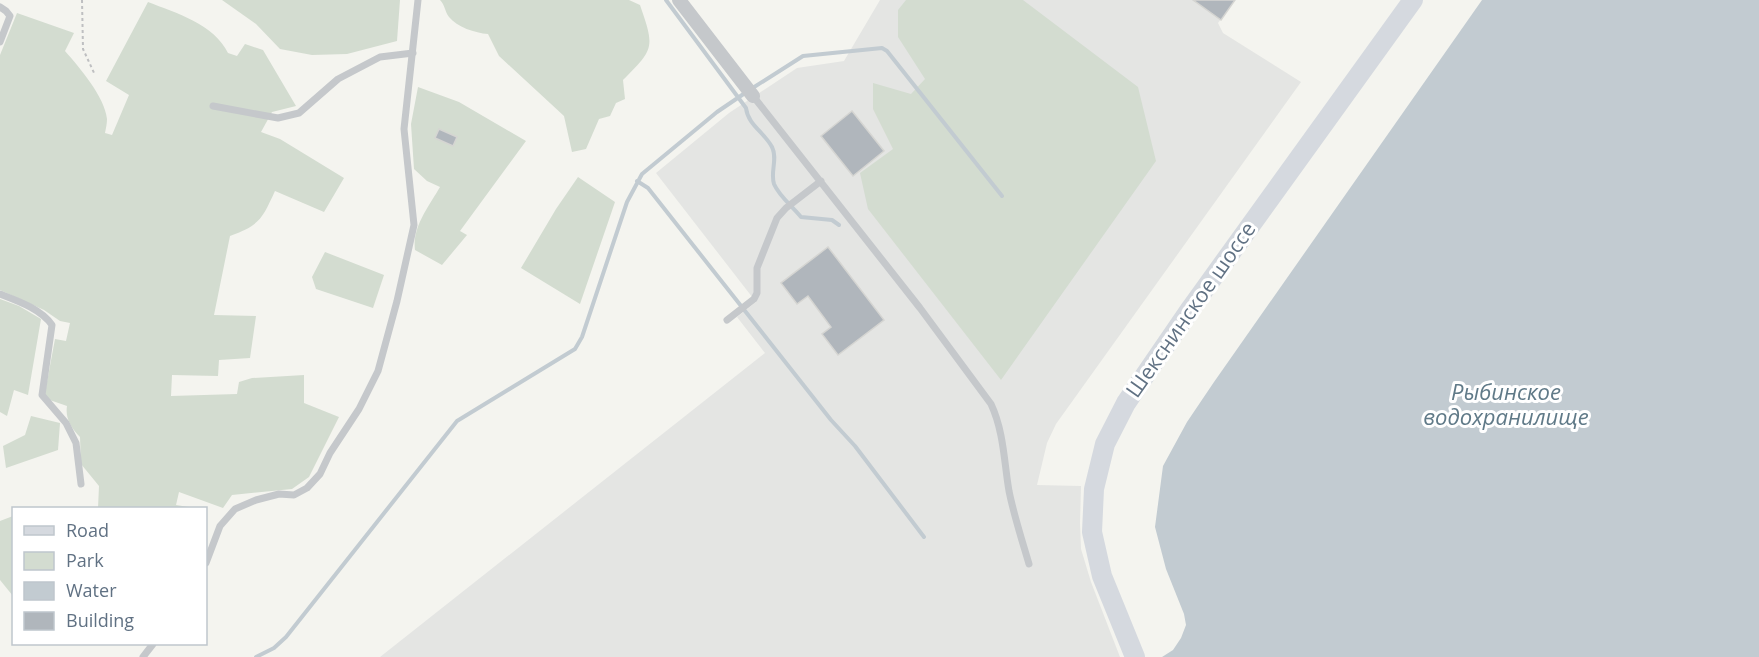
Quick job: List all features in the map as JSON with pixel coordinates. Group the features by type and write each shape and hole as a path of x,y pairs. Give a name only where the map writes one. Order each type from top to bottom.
{"main road":[{"name":"Шекснинское шоссе","path":"1131,648 1102,576 1092,532 1094,489 1105,444 1126,403 1191,308 1413,0"}],"street":[{"path":"679,0 753,96"}],"lane":[{"path":"207,560 220,526 235,509 279,494 294,495 307,488 320,474 330,453 359,409 378,371 414,225 404,129 418,0"},
{"path":"0,7 10,16 0,42"},
{"path":"213,105 278,118 299,113 338,79 380,57 413,53"},
{"path":"753,96 920,308 991,404 1003,442 1013,510 1029,564"},
{"path":"727,320 758,293 757,267 777,218 786,208 821,181"},
{"path":"0,294 46,316 52,325 42,395 66,423 76,443 81,484"},
{"path":"143,657 152,645"}],"path":[{"path":"82,0 83,49 95,75"}],"shaded area":[{"path":"880,0 1235,0 1218,23 1223,33 1301,82 1056,424 1047,443 1037,485 1081,486 1081,549 1091,582 1120,657 380,657 765,353 737,317 756,302 656,173 729,113 797,68 844,61"}],"green space":[{"path":"222,0 400,0 397,41 347,54 312,55 280,49 256,24"},
{"path":"440,0 629,0 640,5 648,30 649,47 641,61 623,80 625,99 616,103 610,116 599,119 586,149 572,152 564,116 499,56 488,34 461,27 449,17"},
{"path":"906,0 1023,0 1138,87 1156,161 1001,380 868,209 860,173 893,149 873,109 873,83 911,94 925,79 898,37 898,10"},
{"path":"148,2 182,15 214,34 228,53 237,56 245,44 263,50 296,106 272,112 261,132 280,139 344,178 324,212 275,191 259,220 230,236 214,315 256,316 250,358 219,360 218,376 172,375 171,396 237,394 239,382 252,378 304,375 304,403 339,417 309,477 292,489 232,495 223,508 179,492 176,505 189,507 98,507 99,486 81,464 80,437 69,423 67,406 44,398 55,339 66,341 70,323 60,321 44,310 0,290 0,55 17,13 74,33 65,51 97,92 107,119 105,133 112,135 129,95 106,81"},
{"path":"418,87 459,102 526,141 460,231 467,235 442,265 415,250 419,225 440,187 427,181 414,169 411,124"},
{"path":"578,177 615,202 580,304 521,268"},
{"path":"325,252 384,275 373,308 316,289 312,277"},
{"path":"0,299 19,306 41,319 28,395 14,390 7,416 0,412"},
{"path":"31,416 60,423 58,450 6,468 3,446 25,435"},
{"path":"12,516 12,595 0,580 0,521"}],"water":[{"name":"Рыбинское водохранилище","path":"1482,0 1759,0 1759,657 1162,657 1173,650 1186,625 1184,614 1166,569 1155,527 1163,466 1187,422 1214,382"}],"building":[{"path":"1193,0 1235,0 1221,20"},
{"path":"852,111 884,151 853,176 821,136"},
{"path":"439,129 457,137 453,146 435,138"},
{"path":"828,247 884,320 838,355 822,334 831,327 808,296 797,304 781,283"}],"waterway":[{"path":"666,0 746,108 753,124 772,147 774,152 773,179 779,193 801,217 832,220 839,225"},
{"path":"751,89 803,56 882,48 887,51 1002,196"},
{"path":"256,657 274,648 286,637 457,421 575,349 582,337 627,202 642,174 717,112 745,93"},
{"path":"637,181 648,188 831,420 855,446 924,537"}]}
